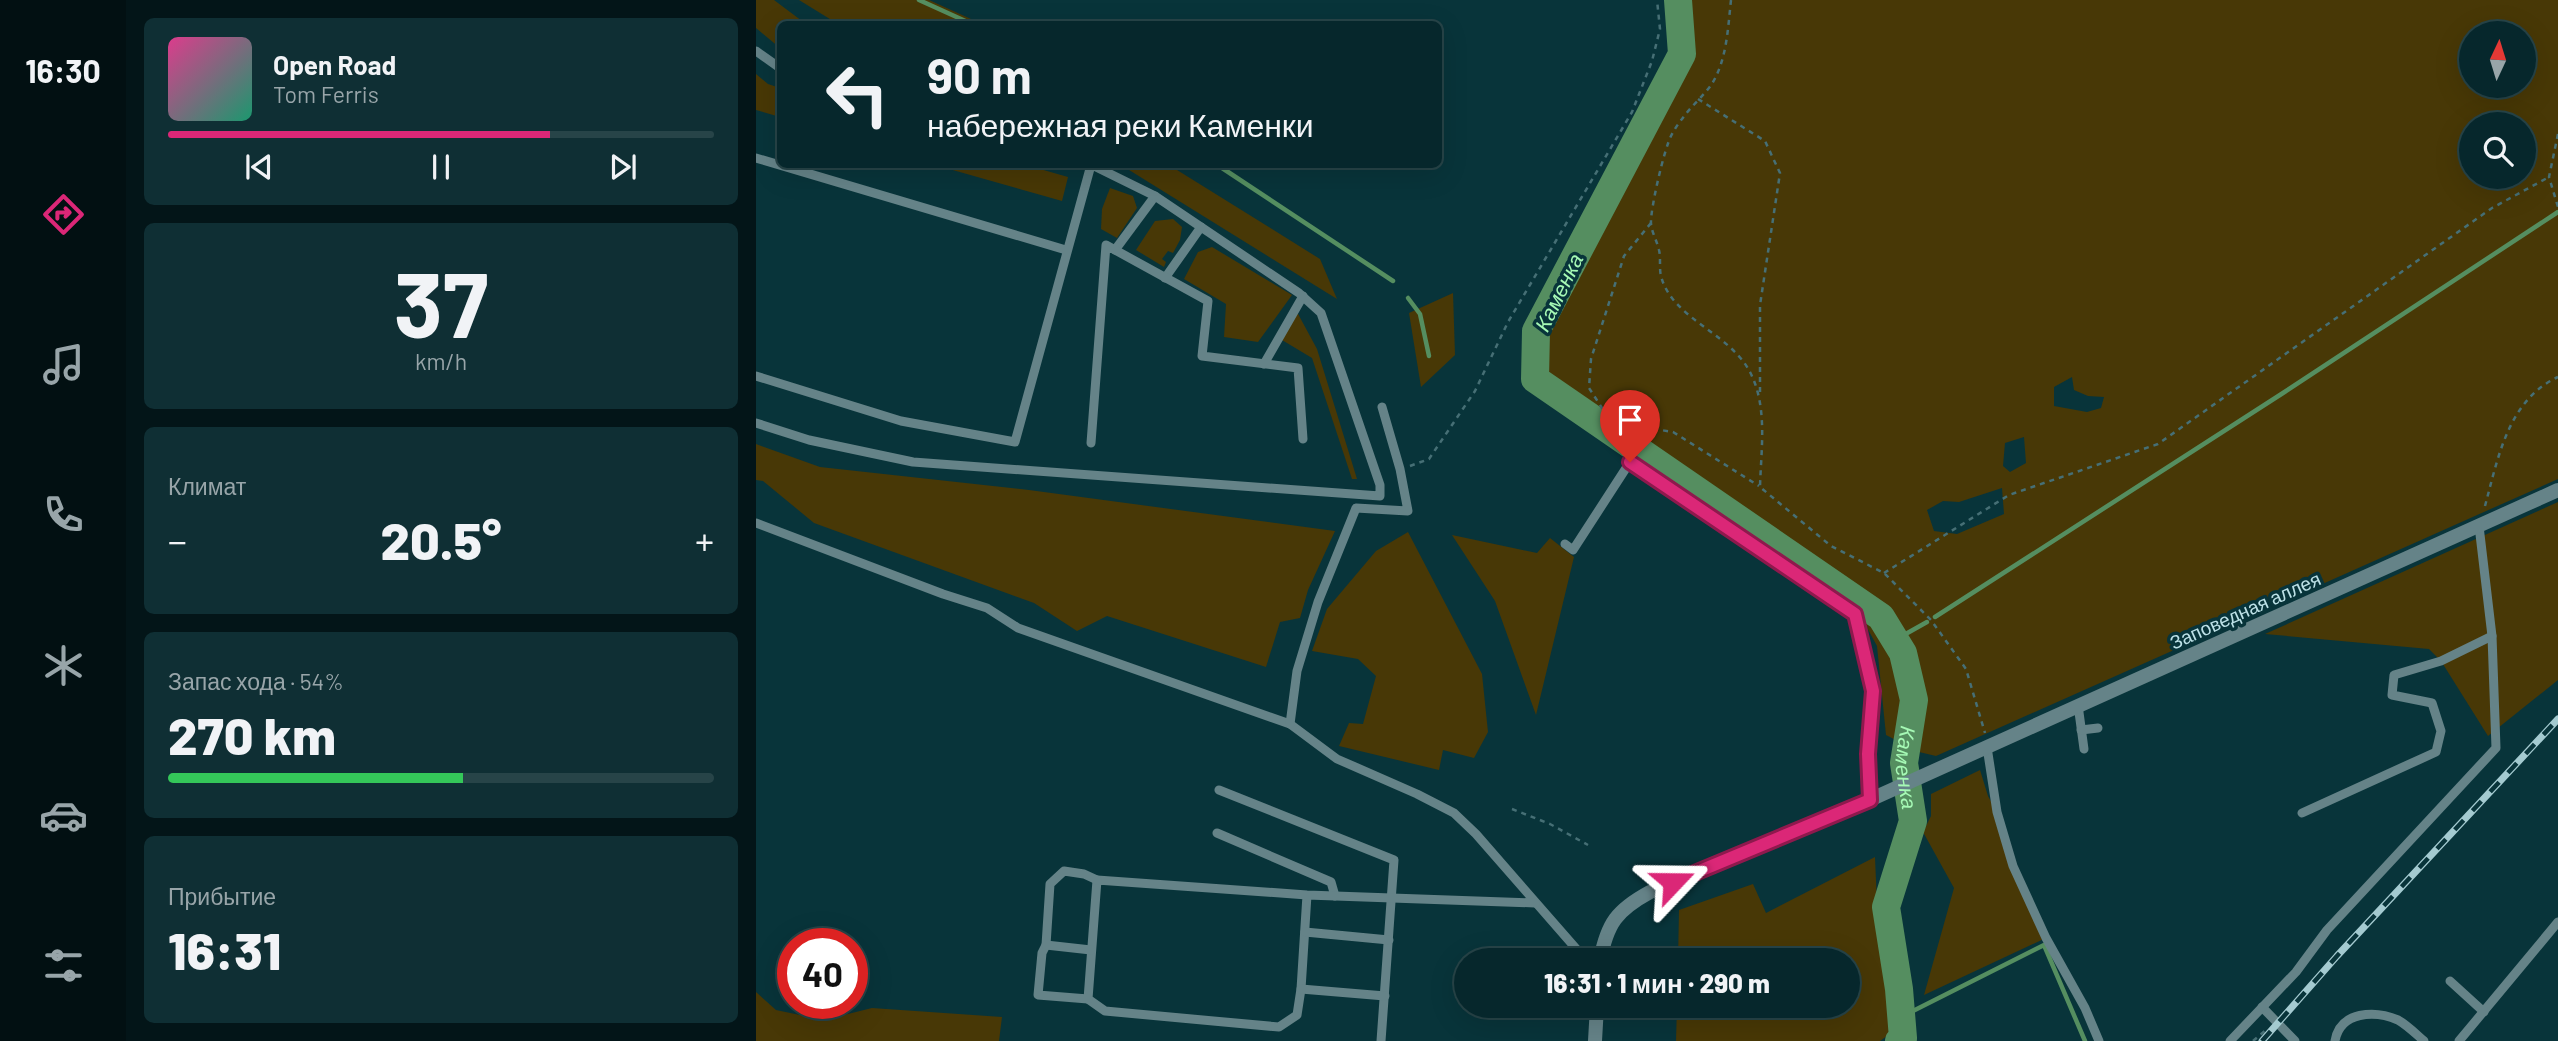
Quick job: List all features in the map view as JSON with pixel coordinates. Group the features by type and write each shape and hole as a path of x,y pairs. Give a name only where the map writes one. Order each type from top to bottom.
{"street":[{"name":"Заповедная аллея","path":"1870,800 2558,490"},
{"path":"1603,948 1608,928 1617,914 1631,902 1870,800 1868,754 1873,691"},
{"path":"1595,1041 1596,1018"}],"lane":[{"path":"756,51 777,66"},
{"path":"756,158 777,164"},
{"path":"790,168 1066,250"},
{"path":"756,376 901,421 1015,442 1090,168"},
{"path":"756,424 809,440 913,461 1380,496 1380,485 1321,313 1303,296 1155,196 1097,168"},
{"path":"1115,250 1155,196"},
{"path":"1165,278 1200,227"},
{"path":"1091,443 1106,245 1208,301 1202,356 1298,368 1303,439"},
{"path":"1264,364 1303,296"},
{"path":"1290,724 1297,671 1318,602 1356,508 1408,511 1400,469 1382,407"},
{"path":"1564,544 1573,550 1630,462 1855,614 1873,691"},
{"path":"756,523 906,581 987,608 1018,628 1290,724 1338,760 1454,813 1476,834 1575,948"},
{"path":"2230,1041 2296,972 2327,930 2496,748 2493,636 2479,526"},
{"path":"2302,813 2436,752 2441,731 2432,703 2392,695 2393,675 2441,661 2493,636"},
{"path":"2078,705 2084,749"},
{"path":"2081,730 2098,727"},
{"path":"1987,747 1997,812 2013,866 2046,938 2085,1008 2099,1041"},
{"path":"1219,790 1394,860 1381,1041"},
{"path":"1217,834 1331,882 1335,896"},
{"path":"1307,895 1297,1014 1279,1027 1105,1012 1087,999 1038,995 1042,953 1046,945 1050,884 1064,871 1084,874 1097,880 1307,895 1535,904"},
{"path":"1087,999 1097,880"},
{"path":"2462,1040 2556,928"},
{"path":"1305,932 1388,940"},
{"path":"1046,945 1091,950"},
{"path":"2451,981 2484,1012"},
{"path":"1301,989 1385,996"},
{"path":"2262,1007 2295,1041"},
{"path":"2335,1041 2336,1032 2346,1021 2360,1014 2382,1014 2400,1021 2424,1041"}],"path":[{"path":"1400,469 1429,459 1475,391 1508,323 1632,112 1652,61 1660,29 1657,0"},
{"path":"1731,0 1720,67 1712,84 1670,138 1651,223 1623,256 1591,359 1589,388 1602,408 1630,425 1673,432 1760,487 1831,546 1884,573 1931,620 1966,669 1987,747"},
{"path":"1698,99 1765,141 1780,173 1760,305 1760,487"},
{"path":"2558,134 2549,177 2558,207"},
{"path":"1884,573 2009,495 2158,444 2492,208 2549,177"},
{"path":"1651,223 1659,251 1661,276 1672,298 1740,356 1750,373 1759,398"},
{"path":"2479,526 2499,454 2517,410 2548,382 2558,377"},
{"path":"1512,809 1550,824 1588,845"}],"shaded area":[{"path":"756,0 774,0 802,21 777,21 777,46 756,28"},
{"path":"799,0 929,0 975,21 833,21"},
{"path":"1688,0 2558,0 2558,479 1936,756 1919,752 1886,735 1877,646 1858,611 1537,383 1545,335 1692,57","holes":["2072,377 2074,390 2088,396 2104,397 2101,408 2087,412 2054,406 2054,387","2024,437 2026,463 2010,472 2003,466 2005,443","2002,488 2004,514 1957,534 1934,531 1927,510 1943,501 1959,502"]},
{"path":"756,74 768,84 777,87 777,116 756,110"},
{"path":"946,168 1036,168 1068,177 1062,201"},
{"path":"1126,168 1174,168 1320,259 1337,299"},
{"path":"1110,188 1133,196 1137,208 1117,238 1101,229 1102,209"},
{"path":"1173,219 1182,227 1180,240 1173,253 1168,251 1162,259 1166,262 1164,267 1136,250 1155,221"},
{"path":"1212,247 1292,295 1258,342 1224,337 1226,304 1184,279 1198,252"},
{"path":"1453,293 1455,355 1421,387 1409,313"},
{"path":"1297,312 1317,349 1357,479 1352,479 1312,358 1282,340"},
{"path":"756,444 820,467 1029,490 1335,531 1308,590 1300,618 1280,622 1266,667 1107,616 1077,631 1034,603 814,523 763,481 756,480"},
{"path":"2558,502 2558,680 2488,736 2441,661 2429,649 2265,634"},
{"path":"1408,532 1482,674 1488,732 1474,758 1443,750 1439,770 1339,746 1349,723 1363,724 1376,676 1358,659 1312,651 1327,609 1376,551"},
{"path":"1452,535 1537,553 1550,538 1574,557 1536,715 1495,601"},
{"path":"1980,770 1988,796 1997,812 2013,866 2046,938 1924,995 1954,888 1923,832 1931,816 1931,794"},
{"path":"1875,857 1877,904 1890,993 1891,1033 1880,1041 1676,1041 1677,1018 1860,1018 1860,948 1678,948 1679,910 1753,884 1766,913"},
{"path":"756,992 777,1010 777,1019 868,1019 868,1009 872,1008 1002,1017 999,1041 756,1041"}],"waterway":[{"path":"919,0 965,21"},
{"name":"Каменка","path":"1678,0 1682,54 1536,331 1535,379 1881,617 1903,653 1914,700 1904,763 1913,821 1886,907 1899,989 1903,1038 1899,1041"},
{"path":"1222,168 1393,281"},
{"path":"1935,617 2558,212"},
{"path":"1408,298 1420,314 1429,356"},
{"path":"1895,640 1927,622"},
{"path":"1901,1017 2044,945 2085,1041"}],"railway":[{"path":"2262,1041 2337,956 2558,719"}],"route":[{"path":"1630,462 1855,614 1873,691 1868,754 1870,800 1673,882"}]}
